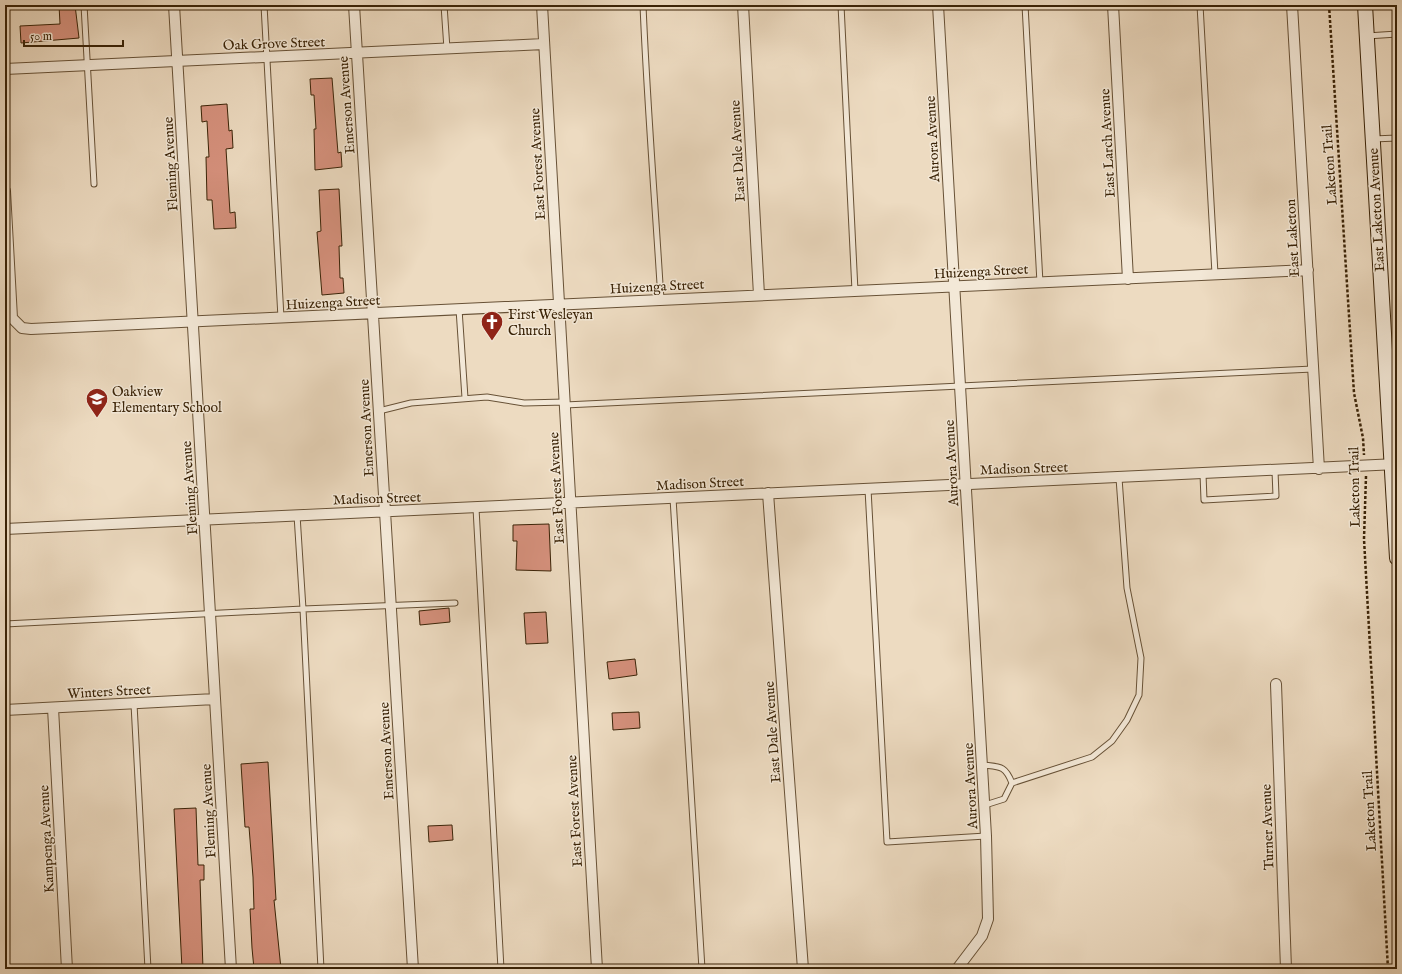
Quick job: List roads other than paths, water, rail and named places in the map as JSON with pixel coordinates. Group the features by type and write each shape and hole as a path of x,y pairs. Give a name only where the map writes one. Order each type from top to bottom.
{"main road":[{"name":"East Laketon Avenue","path":"1365,5 1372,140 1394,465 1397,558"}],"street":[{"name":"Fleming Avenue","path":"174,5 231,969"},
{"name":"Emerson Avenue","path":"354,5 392,605 413,969"},
{"name":"East Forest Avenue","path":"542,5 597,969"},
{"name":"East Dale Avenue","path":"743,5 759,295"},
{"name":"Aurora Avenue","path":"938,5 985,805 988,919 982,936 957,969"},
{"name":"East Larch Avenue","path":"1113,5 1128,278"},
{"name":"East Laketon","path":"1292,5 1319,469"},
{"name":"Oak Grove Street","path":"5,69 357,54 544,44"},
{"name":"Huizenga Street","path":"5,191 12,318 22,328 31,329 193,323 559,304 1308,270"},
{"name":"Madison Street","path":"5,529 1394,465"},
{"name":"East Dale Avenue","path":"768,494 803,969"},
{"name":"Turner Avenue","path":"1276,684 1286,969"},
{"name":"Winters Street","path":"5,710 215,699"},
{"name":"Kampenga Avenue","path":"53,708 67,969"}],"lane":[{"path":"84,5 94,184"},
{"path":"264,5 281,318"},
{"path":"444,5 447,49"},
{"path":"643,5 649,93 649,133 661,300"},
{"path":"841,5 854,291"},
{"path":"1025,5 1040,282"},
{"path":"1200,5 1215,274"},
{"path":"1366,36 1397,34"},
{"path":"1372,140 1397,138"},
{"path":"459,309 465,398"},
{"path":"379,411 411,403 487,397 524,403 565,404 1313,369"},
{"path":"1203,474 1204,500 1276,496 1275,471"},
{"path":"985,805 1004,799 1012,782 1092,757 1112,741 1127,720 1139,694 1141,658 1127,588 1119,478"},
{"path":"868,489 887,842 986,836"},
{"path":"673,498 702,969"},
{"path":"476,508 501,969"},
{"path":"297,515 321,969"},
{"path":"5,624 455,603"},
{"path":"134,704 148,969"},
{"path":"982,765 1000,767 1007,771 1012,782"}],"place":[{"name":"First Wesleyan Church","path":"492,342"},
{"name":"Oakview Elementary School","path":"97,418"}]}
